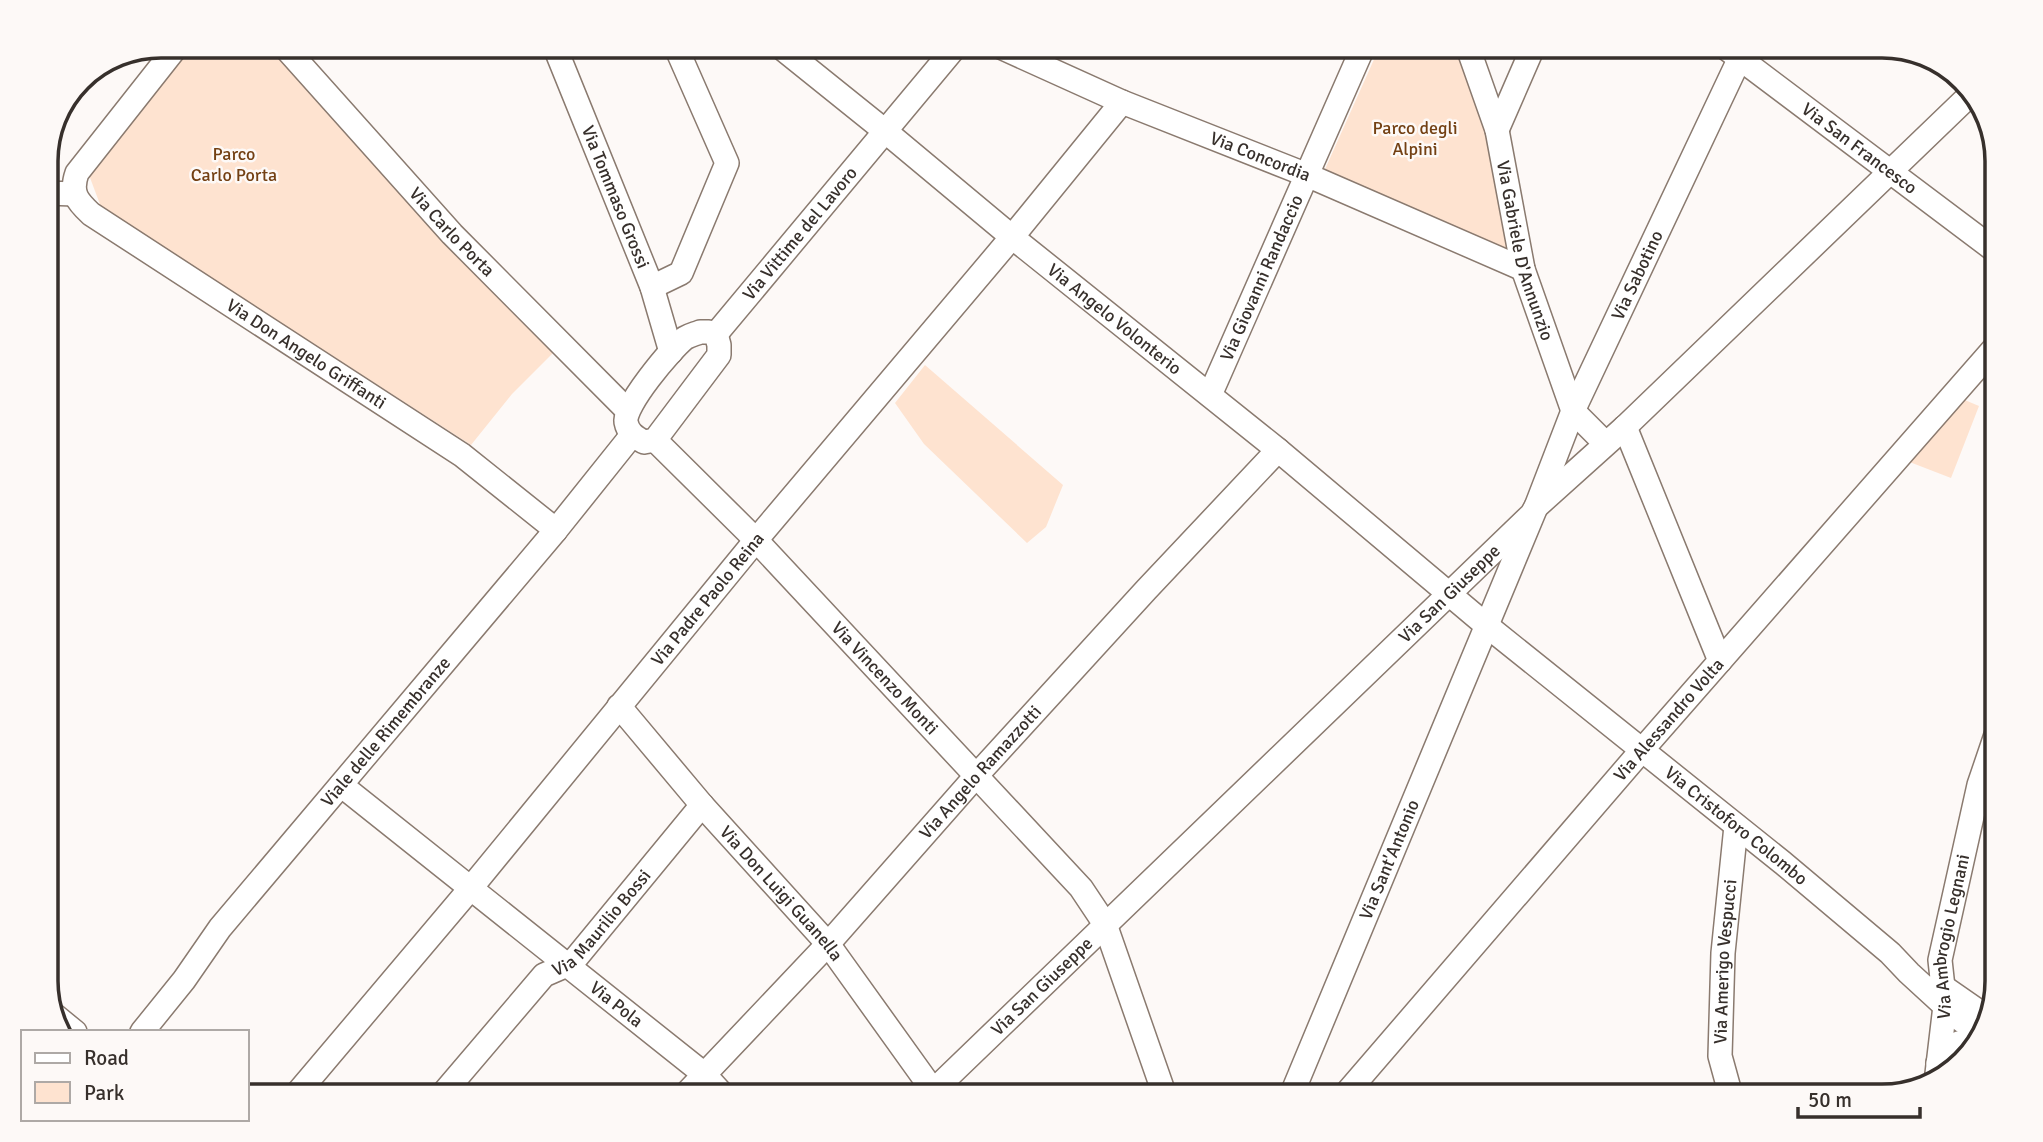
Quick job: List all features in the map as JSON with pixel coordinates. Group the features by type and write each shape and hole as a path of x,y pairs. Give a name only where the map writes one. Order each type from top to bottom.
{"street":[{"path":"58,189 76,183 169,58"},
{"name":"Via Carlo Porta","path":"293,58 452,234 627,410"},
{"name":"Via Tommaso Grossi","path":"559,58 652,287 671,352"},
{"path":"652,287 681,272 727,163 681,58"},
{"name":"Via Angelo Volonterio","path":"799,58 1012,237 1278,450 1448,593"},
{"name":"Via Vittime del Lavoro","path":"716,334 947,58"},
{"name":"Via Concordia","path":"1023,58 1122,102 1307,175 1523,269"},
{"name":"Via Giovanni Randaccio","path":"1210,396 1359,58"},
{"name":"Via Gabriele D'Annunzio","path":"1471,58 1497,130 1523,269 1573,411 1605,443"},
{"path":"1497,130 1529,58"},
{"name":"Via Sabotino","path":"1536,506 1573,411 1731,58"},
{"name":"Via San Francesco","path":"1745,58 1985,243"},
{"name":"Via San Giuseppe","path":"944,1084 1105,925 1532,514 1536,506 1625,427 1965,100"},
{"name":"Via Padre Paolo Reina","path":"306,1084 1122,102"},
{"name":"Via Don Angelo Griffanti","path":"76,183 80,204 92,214 462,454 556,530"},
{"path":"700,332 716,334 719,345 719,355 655,440 644,442 632,435 626,422 627,410 671,352 687,336 700,332"},
{"name":"Via Alessandro Volta","path":"1355,1084 1642,750 1985,359"},
{"path":"1625,427 1720,661"},
{"name":"Viale delle Rimembranze","path":"144,1030 184,980 220,928 556,530 632,435"},
{"name":"Via Vincenzo Monti","path":"655,440 756,540 1081,888 1105,925 1160,1084"},
{"name":"Via Angelo Ramazzotti","path":"696,1084 828,944 976,776 1278,450"},
{"name":"Via Sant'Antonio","path":"1296,1084 1536,506"},
{"name":"Via Cristoforo Colombo","path":"1448,593 1943,996 1978,1020"},
{"name":"Via Don Luigi Guanella","path":"620,706 702,805 828,944 925,1084"},
{"name":"Via Ambrogio Legnani","path":"1937,1068 1943,996 1940,960 1942,947 1985,767"},
{"name":"Via Pola","path":"341,785 705,1074 713,1084"},
{"name":"Via Maurilio Bossi","path":"452,1084 544,975 576,958 702,805"},
{"name":"Via Amerigo Vespucci","path":"1728,1084 1720,1056 1723,953 1736,825"},
{"name":"Via Cristoforo Colombo","path":"1943,996 1980,1014"},
{"name":"Via Cristoforo Colombo","path":"1943,996 1974,1027"},
{"name":"Via Ambrogio Legnani","path":"1940,1066 1950,1046 1965,1042"}],"green space":[{"name":"Parco Carlo Porta","path":"182,58 279,58 555,351 512,394 471,445 101,207 89,175"},
{"name":"Parco degli Alpini","path":"1375,58 1462,58 1488,134 1513,252 1322,176"},
{"path":"925,365 1063,485 1046,527 1027,543 924,444 895,403"},
{"path":"1960,398 1979,406 1951,478 1907,461"}]}
